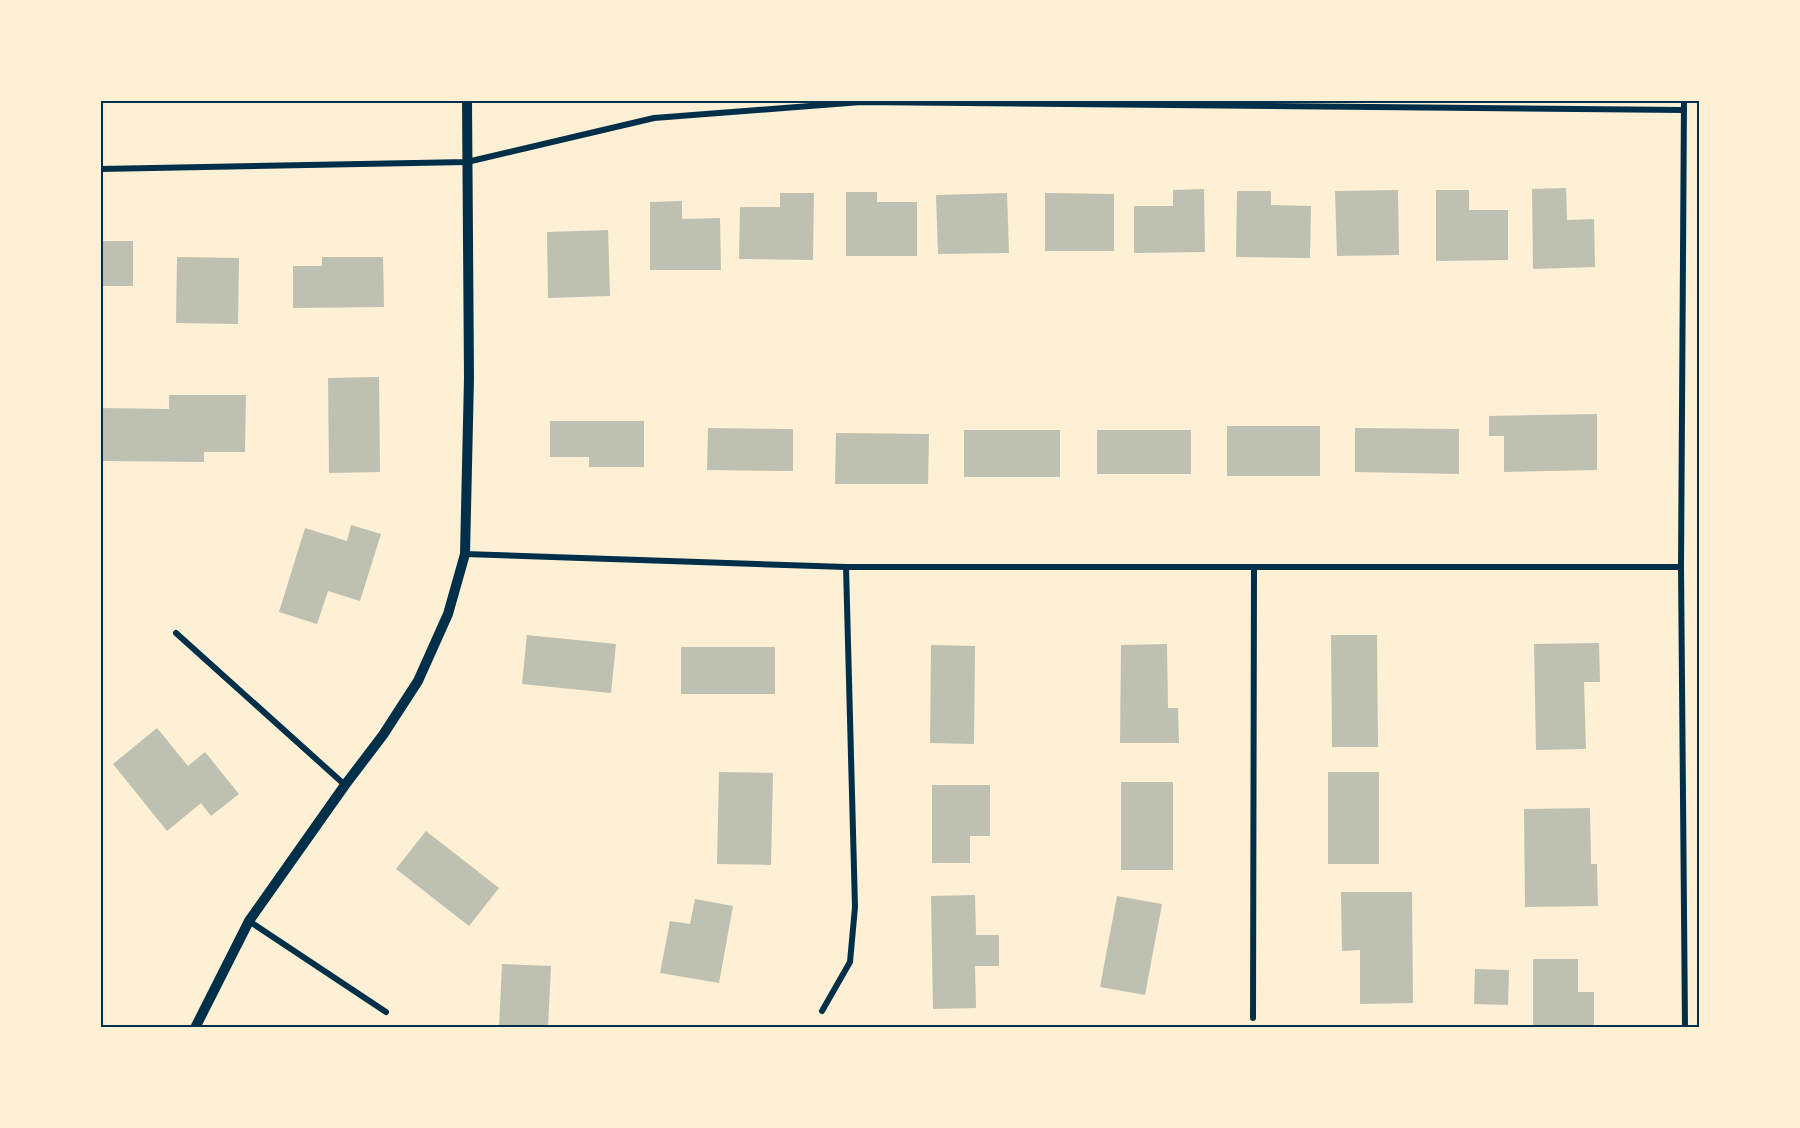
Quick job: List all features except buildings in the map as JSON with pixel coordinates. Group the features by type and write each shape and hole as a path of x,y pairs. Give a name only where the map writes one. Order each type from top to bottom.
{"street":[{"path":"195,1028 249,921 383,735 418,681 448,614 465,554 469,378 467,100"},
{"path":"1684,100 1681,567 1685,1028"},
{"path":"100,169 467,162 654,118 861,102 1684,110"},
{"path":"465,554 846,567 1681,567"},
{"path":"822,1011 850,962 855,907 846,567"},
{"path":"1253,1018 1254,568"},
{"path":"176,633 345,785"},
{"path":"249,921 386,1012"}]}
